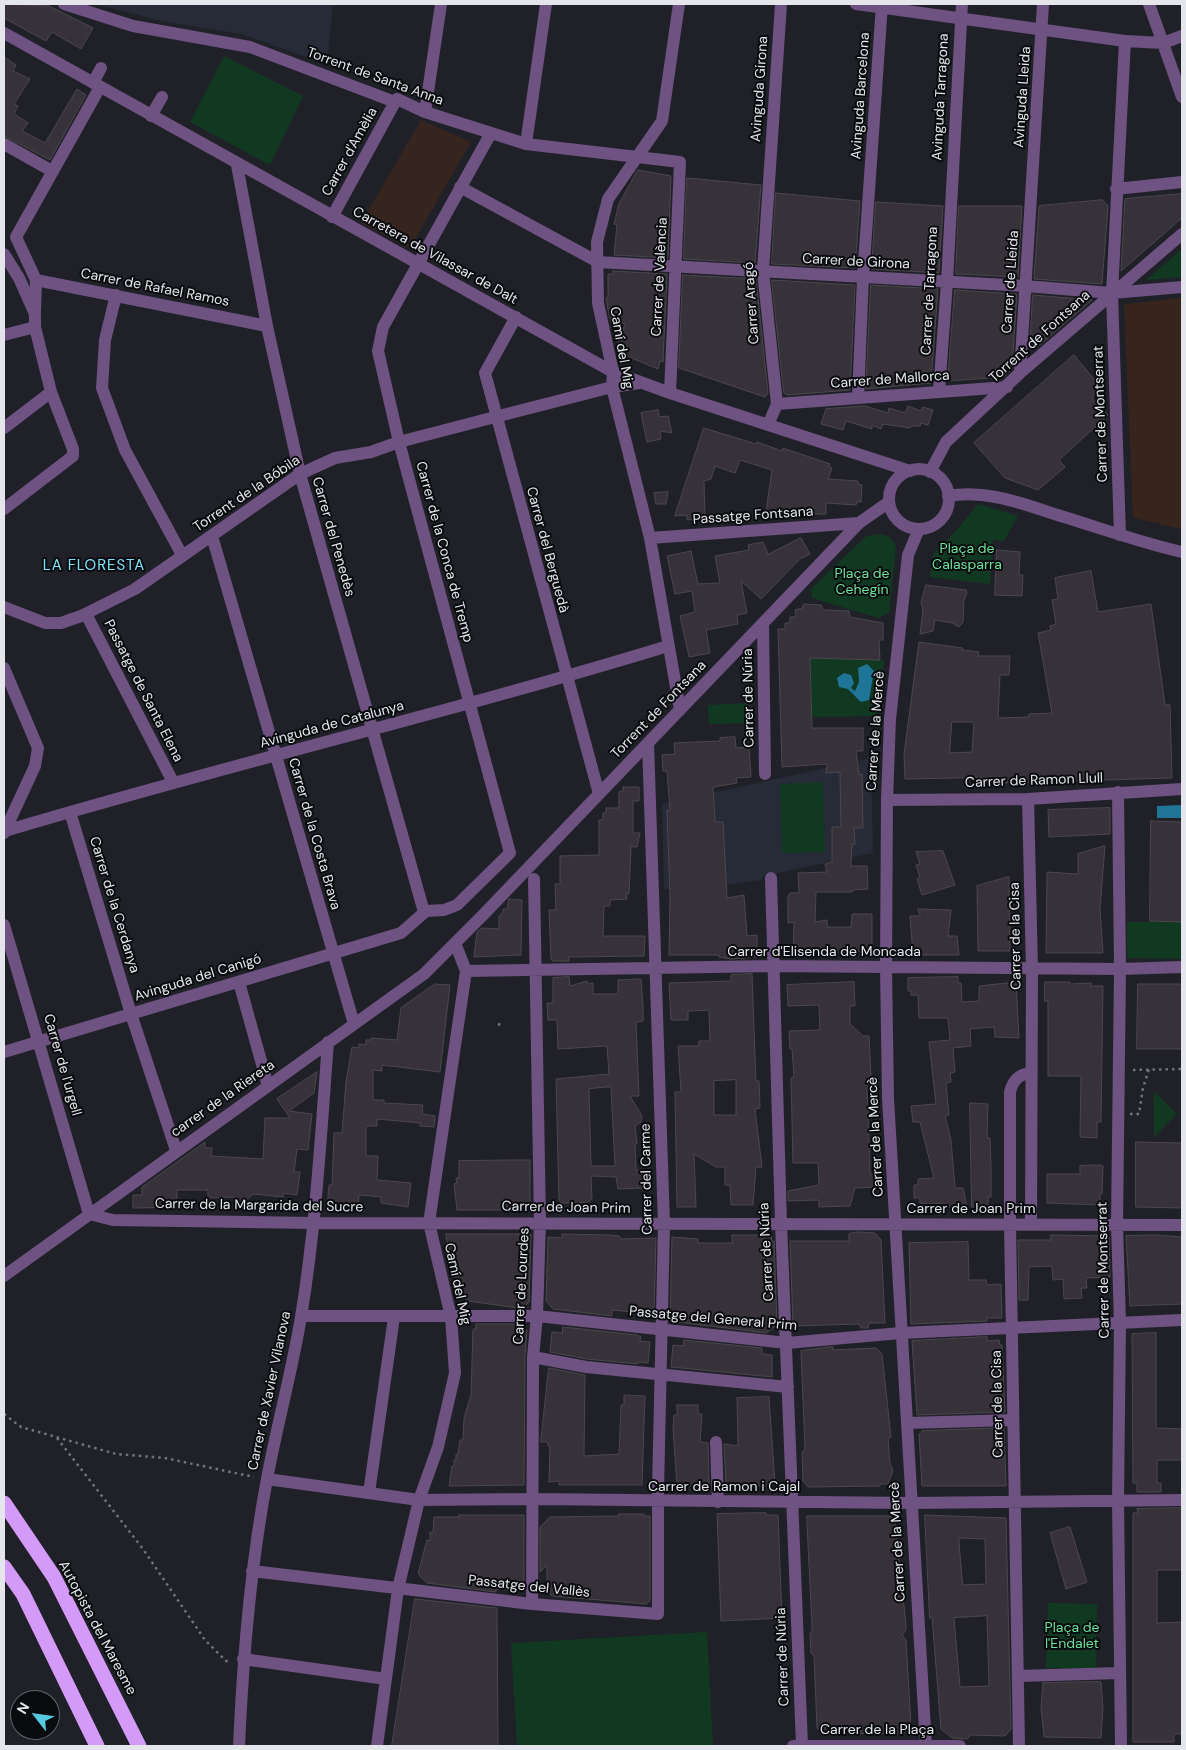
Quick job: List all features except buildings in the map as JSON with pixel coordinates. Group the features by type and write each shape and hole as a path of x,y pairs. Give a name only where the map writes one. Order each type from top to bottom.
{"highway":[{"name":"Autopista del Maresme","path":"4,1503 54,1577 140,1746"},
{"path":"4,1567 23,1594 97,1746"}],"street":[{"name":"Torrent de Santa Anna","path":"64,4 133,26 250,47 395,102 397,99 425,112 526,144 680,162"},
{"path":"425,112 442,4"},
{"path":"526,144 546,4"},
{"name":"Camí del Mig","path":"679,4 662,121 608,199 597,242 598,303 612,372 612,387 650,538 680,710"},
{"name":"Avinguda Girona","path":"769,176 781,4"},
{"path":"856,4 882,6 1125,41 1163,43 1182,36"},
{"name":"Avinguda Tarragona","path":"950,192 962,4"},
{"name":"Avinguda Lleida","path":"1032,193 1043,4"},
{"path":"1149,4 1182,97"},
{"name":"Avinguda Barcelona","path":"858,398 863,277 882,6"},
{"name":"Carretera de Vilassar de Dalt","path":"4,33 237,165 612,372 670,393 910,471"},
{"name":"Carrer de Montserrat","path":"1120,535 1112,293 1125,41"},
{"path":"4,509 72,456 73,449 51,392 35,327 36,280 16,237 96,85 101,68"},
{"path":"151,116 162,97"},
{"name":"Carrer d'Amèlia","path":"332,216 395,102"},
{"name":"Carrer de la Conca de Tremp","path":"424,912 457,905 510,853 399,442 378,351 384,327 491,133"},
{"path":"4,144 52,171"},
{"name":"Carrer de València","path":"670,393 680,162"},
{"name":"Carrer del Penedès","path":"237,165 267,326 300,474 424,912"},
{"name":"Carrer Aragó","path":"768,425 777,404 763,271 769,176"},
{"path":"1116,189 1182,182"},
{"path":"460,187 598,262"},
{"name":"Carrer de Tarragona","path":"939,392 947,282 950,192"},
{"name":"Carrer de Lleida","path":"1020,372 1032,193"},
{"name":"Torrent de Fontsana","path":"930,472 946,442 1007,387 1020,372 1182,234"},
{"path":"4,254 19,278 35,314"},
{"name":"Carrer de Girona","path":"598,262 1025,286 1112,293 1182,287"},
{"name":"Carrer de Rafael Ramos","path":"36,280 267,326"},
{"path":"116,295 104,340 102,388 125,450 182,556"},
{"name":"Carrer del Berguedà","path":"516,318 485,373 495,417 566,677 600,794"},
{"path":"4,335 35,327"},
{"name":"Torrent de la Bóbila","path":"4,606 45,623 61,623 86,614 135,589 300,474 335,458 372,452 399,442 612,387 639,382"},
{"name":"Carrer de Mallorca","path":"777,404 1007,387"},
{"path":"4,428 51,392"},
{"name":"Carretera de Vilassar de Dalt","path":"872,460 894,484"},
{"path":"910,471 930,472 946,484 948,506 944,516 930,527 919,530 905,526 897,521 889,502 894,484 900,476 910,471"},
{"path":"948,496 968,492 996,495 1120,535 1182,552"},
{"name":"Torrent de Fontsana","path":"456,943 859,523 889,502"},
{"name":"Passatge Fontsana","path":"650,538 859,523"},
{"name":"Carrer de la Mercè","path":"919,530 908,555 890,719 887,800 886,967 888,1098 910,1503 926,1746"},
{"name":"Carrer de la Costa Brava","path":"212,536 354,1024"},
{"name":"Passatge de Santa Elena","path":"86,614 173,782"},
{"name":"Carrer de Núria","path":"763,623 766,774"},
{"name":"Avinguda de Catalunya","path":"4,832 173,782 566,677 668,646"},
{"path":"4,668 38,748 35,766 4,832"},
{"name":"Carrer del Carme","path":"648,743 664,1224 658,1501 658,1614"},
{"name":"Carrer de Ramon Llull","path":"887,800 1028,799 1182,789"},
{"name":"Carrer de Montserrat","path":"1118,792 1120,970 1117,1224 1120,1323 1118,1500 1120,1746"},
{"name":"Carrer de la Cisa","path":"1028,799 1032,968 1031,1224"},
{"name":"Carrer de la Cerdanya","path":"70,812 130,1014 176,1150"},
{"name":"Carrer de Núria","path":"771,878 781,1223 792,1502 798,1746"},
{"name":"Carrer de Lourdes","path":"532,1604 534,1499 533,1357 537,1316 540,1222 534,879"},
{"name":"Avinguda del Canigó","path":"4,1052 239,982 332,952 401,933 424,912"},
{"name":"Carrer de l'urgell","path":"4,925 40,1041 89,1214"},
{"name":"Camí del Mig","path":"377,1746 398,1589 419,1500 438,1447 455,1373 451,1317 429,1223 466,971 456,943"},
{"name":"carrer de la Riereta","path":"5,1270 89,1214 424,974 456,943"},
{"name":"Carrer d'Elisenda de Moncada","path":"466,971 537,968 773,966 1120,970 1182,967"},
{"path":"239,982 268,1086"},
{"name":"Carrer de Xavier Vilanova","path":"239,1746 243,1659 252,1571 267,1479 302,1316 313,1223 328,1042"},
{"name":"Carrer de la Cisa","path":"1019,1746 1010,1224 1010,1092 1017,1078 1024,1074 1031,1074"},
{"name":"Carrer de la Margarida del Sucre","path":"89,1214 112,1220 429,1223"},
{"name":"Carrer de Joan Prim","path":"429,1223 1182,1225"},
{"name":"Passatge del General Prim","path":"302,1316 537,1316 787,1343 901,1333 1182,1320"},
{"path":"369,1493 394,1316"},
{"path":"533,1357 586,1367 788,1386"},
{"path":"907,1423 1013,1420"},
{"path":"716,1442 718,1502"},
{"name":"Carrer de Ramon i Cajal","path":"267,1479 419,1500 534,1499 910,1503 1182,1500"},
{"name":"Passatge del Vallès","path":"252,1571 532,1604 658,1614"},
{"path":"243,1659 386,1679"},
{"path":"1018,1676 1120,1673"},
{"name":"Carrer de la Plaça","path":"798,1746 960,1746"}],"path":[{"path":"1133,1069 1182,1069"},
{"path":"1133,1114 1139,1114 1143,1088 1149,1069"},
{"path":"4,1414 21,1427 116,1454 165,1458 267,1479"},
{"path":"57,1438 143,1549 204,1640 226,1661 243,1659"}],"shaded area":[{"path":"93,4 333,4 327,64 241,34 162,21"},
{"path":"421,120 471,142 410,248 361,223"},
{"path":"1182,298 1182,529 1133,518 1124,304"},
{"path":"871,758 873,853 762,876 762,880 702,888 664,889 662,804"}],"green space":[{"path":"224,56 303,96 270,165 190,122"},
{"path":"1182,249 1182,277 1146,280"},
{"name":"Plaça de Calasparra","path":"978,504 1018,516 1004,541 993,540 990,584 930,577 933,554 955,532"},
{"name":"Plaça de Cehegín","path":"877,534 889,537 896,547 889,613 878,618 812,598 811,589 865,537"},
{"path":"810,658 884,660 877,716 812,717"},
{"path":"748,703 749,723 709,724 708,705"},
{"path":"823,782 825,852 782,853 780,784"},
{"path":"1127,922 1182,922 1182,959 1127,958"},
{"path":"1154,1091 1177,1114 1154,1137"},
{"name":"Plaça de l'Endalet","path":"1048,1603 1097,1604 1096,1669 1046,1668"},
{"path":"707,1632 713,1746 517,1746 511,1643"}],"water":[{"path":"867,664 874,671 869,700 861,702 848,689 839,687 837,678 844,673 851,675 854,683 851,688 855,691 859,682 858,668"},
{"path":"1182,805 1182,818 1157,818 1157,806"}],"district":[{"name":"LA FLORESTA","path":"94,566"}]}
